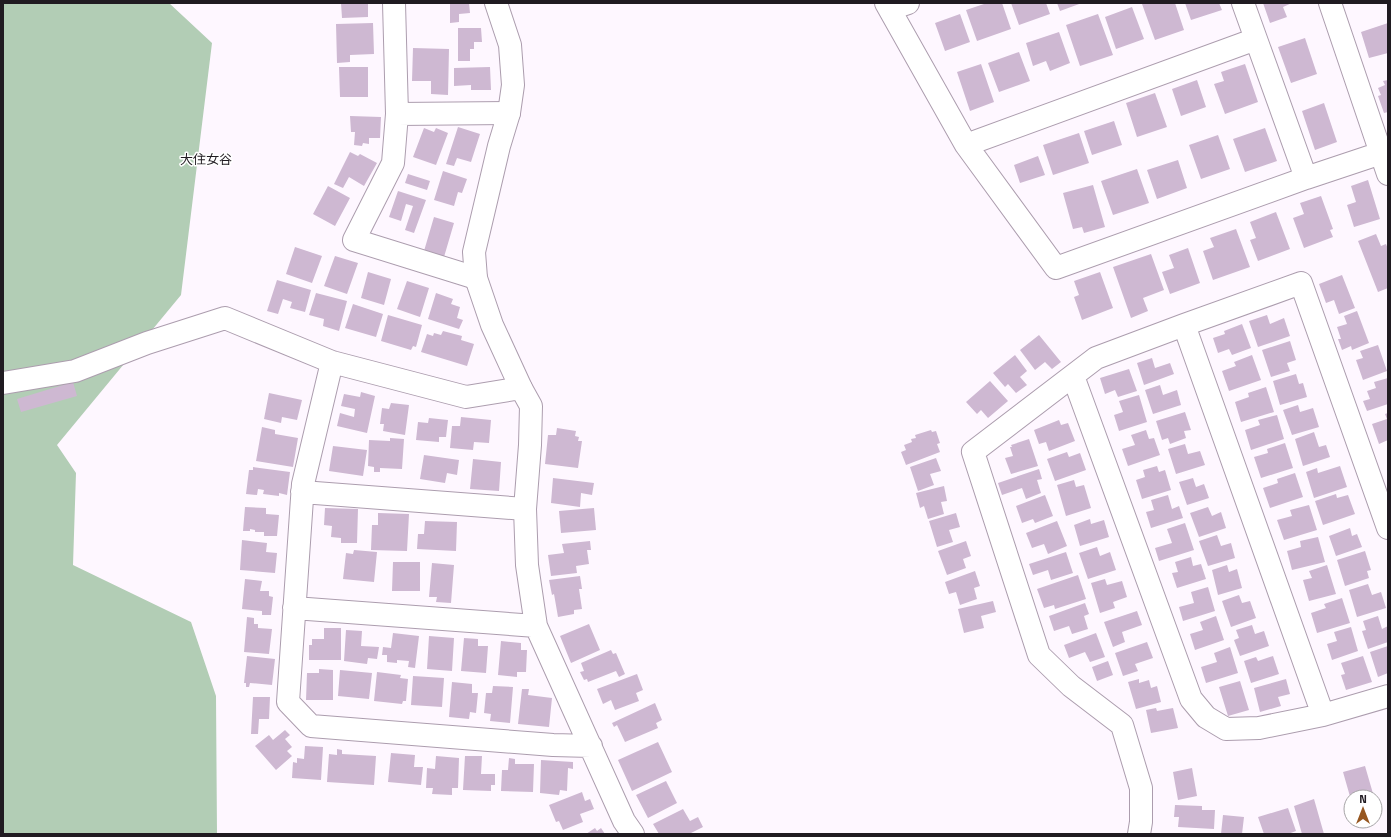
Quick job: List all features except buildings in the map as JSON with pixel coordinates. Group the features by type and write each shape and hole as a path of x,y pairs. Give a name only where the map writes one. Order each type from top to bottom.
{"street":[{"path":"394,3 397,114 393,163 354,240 476,278"},
{"path":"496,3 510,45 513,85 509,113 499,146 474,252 476,278 492,325 521,388 531,406 530,445 525,508 527,566 536,626 624,821 633,834"},
{"path":"1243,3 1306,178"},
{"path":"1333,4 1388,174"},
{"path":"894,5 966,145 1056,268 1306,178 1381,153"},
{"path":"966,145 1256,39"},
{"path":"397,114 509,113"},
{"path":"1139,834 1141,822 1141,788 1122,725 1071,686 1039,655 973,452 1096,358 1301,283 1388,528"},
{"path":"3,383 75,371 147,343 225,318 332,362 466,397 521,388"},
{"path":"1184,325 1323,715"},
{"path":"332,362 303,484 288,702 311,726 553,745 591,746"},
{"path":"1073,376 1191,699 1206,717 1226,729 1259,728 1323,715 1388,696"},
{"path":"302,492 525,508"},
{"path":"294,608 536,626"}],"green space":[{"path":"3,3 169,3 212,43 181,295 57,445 76,473 73,565 191,622 216,696 217,834 3,834"}],"district":[{"name":"大住女谷","path":"206,159"}]}
